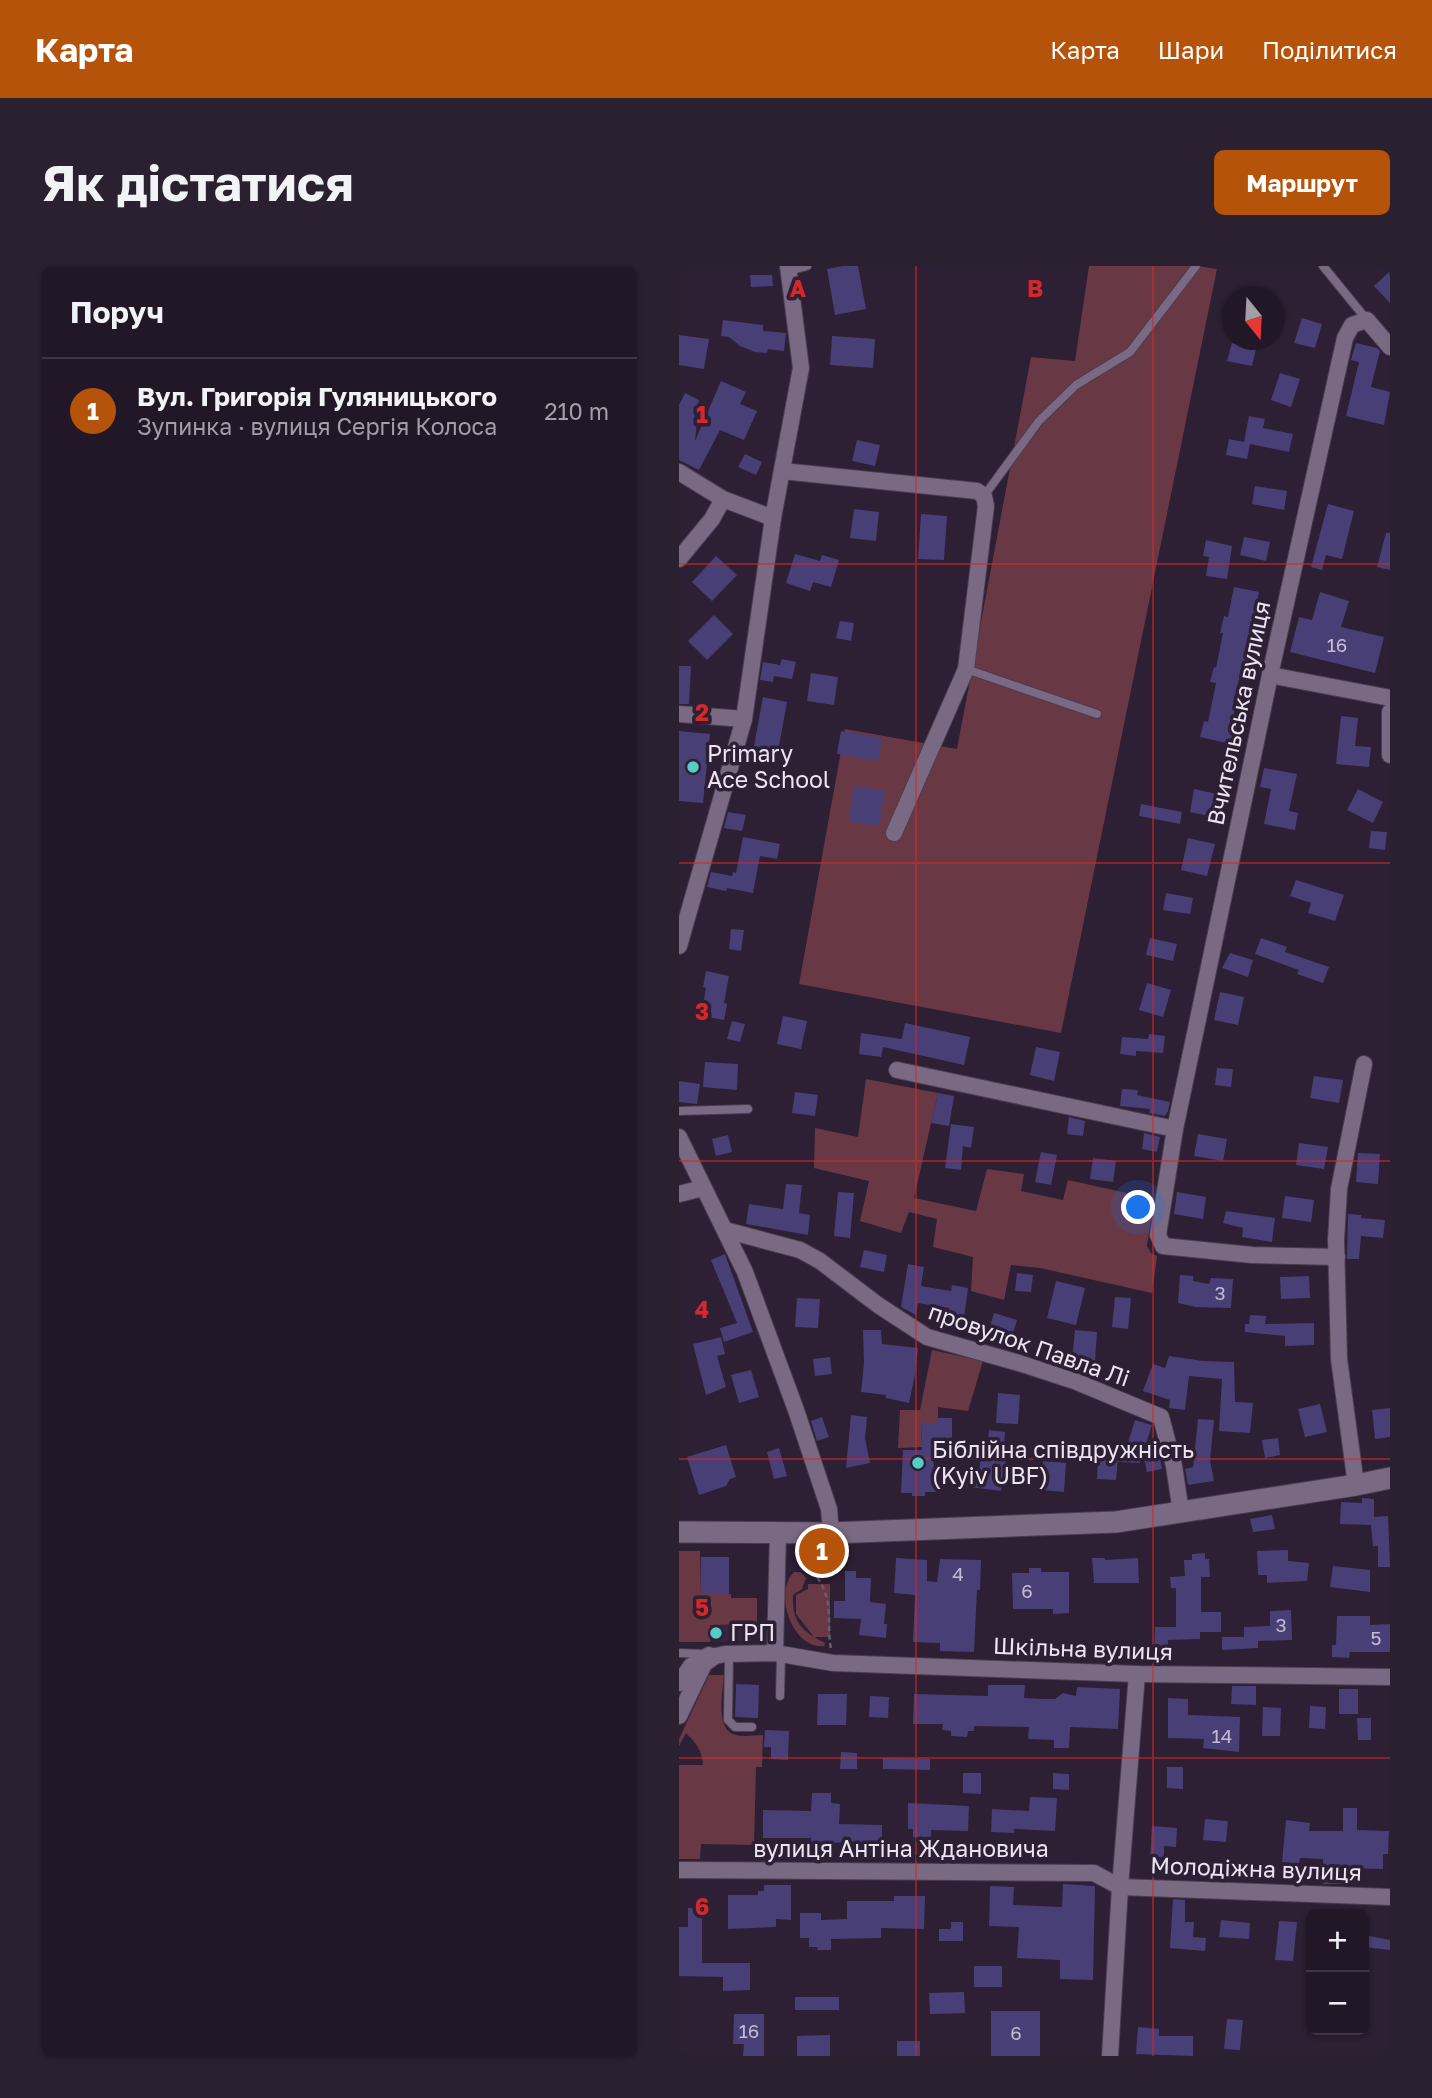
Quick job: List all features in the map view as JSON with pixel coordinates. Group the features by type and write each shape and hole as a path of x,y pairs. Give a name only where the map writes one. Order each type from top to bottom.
{"street":[{"path":"679,946 744,719 773,518 800,368 788,269"},
{"path":"1367,320 1390,347"},
{"name":"Вчительська вулиця","path":"1336,1257 1252,1255 1163,1246 1158,1235 1175,1129 1270,675 1345,338 1352,325 1367,320"},
{"path":"782,471 977,491 984,496 986,506 966,669 894,833"},
{"path":"679,472 723,499 773,518"},
{"path":"679,559 712,519 723,499"},
{"path":"1270,675 1390,698"},
{"path":"1390,712 1390,755"},
{"path":"679,714 744,719"},
{"path":"1356,1485 1339,1359 1336,1257 1339,1189 1364,1064"},
{"path":"897,1070 1175,1129"},
{"path":"679,1137 745,1272 829,1509 831,1533"},
{"path":"679,1194 703,1188"},
{"name":"провулок Павла Лі","path":"725,1230 800,1250 820,1261 927,1338 1066,1378 1161,1417 1174,1466 1181,1513"},
{"path":"679,1532 778,1537 1116,1522 1390,1478"},
{"path":"778,1537 778,1654"},
{"path":"679,1716 705,1662 715,1656 727,1654"},
{"name":"Шкільна вулиця","path":"679,1683 685,1672 698,1660 727,1654 778,1654 833,1663 1137,1674 1390,1677"},
{"path":"1110,2056 1137,1674"},
{"name":"вулиця Антіна Ждановича","path":"679,1870 1094,1873 1120,1887"},
{"name":"Молодіжна вулиця","path":"1120,1887 1390,1897"}],"lane":[{"path":"788,269 807,266"},
{"path":"984,496 1039,421 1076,385 1130,352 1196,266"},
{"path":"1323,266 1367,320"},
{"path":"966,669 1097,714"},
{"path":"679,1111 748,1109"},
{"path":"679,1653 727,1654 728,1720 735,1727 752,1727"},
{"path":"778,1654 781,1696"}],"path":[{"path":"778,1537 810,1564 828,1601 828,1634 833,1663"}],"shaded area":[{"path":"1089,266 1197,266 1217,269 1061,1033 799,984 845,729 957,749 1031,357 1075,361"},
{"path":"866,1079 938,1093 914,1198 976,1211 987,1169 1024,1174 1021,1191 1063,1200 1068,1180 1154,1199 1147,1246 1151,1253 1157,1256 1152,1293 1040,1268 1011,1265 1004,1300 971,1291 973,1257 933,1247 937,1219 909,1212 901,1233 860,1221 869,1181 814,1168 815,1128 858,1137"},
{"path":"932,1350 983,1361 968,1411 938,1407 938,1423 921,1424 922,1447 898,1448 900,1410 920,1410"},
{"path":"679,1551 700,1551 701,1594 731,1594 731,1598 757,1598 757,1624 710,1625 710,1642 679,1642"},
{"path":"794,1572 801,1572 806,1578 802,1589 793,1595 794,1613 800,1625 825,1643 824,1646 813,1645 803,1639 789,1618 785,1593"},
{"path":"808,1584 830,1584 830,1637 814,1637 796,1614 796,1595 808,1589"},
{"path":"757,1624 746,1641 710,1642 710,1625"},
{"path":"709,1675 724,1675 721,1709 729,1732 739,1736 763,1735 762,1767 756,1767 754,1845 701,1844 700,1859 679,1859 679,1765 703,1765 700,1751 690,1737 686,1733 679,1746 679,1739"}],"building":[{"path":"858,266 866,309 835,315 827,269"},
{"path":"1390,271 1390,303 1374,286"},
{"path":"750,275 772,275 773,286 751,287"},
{"path":"1302,318 1322,324 1315,348 1294,343"},
{"path":"723,320 763,325 763,331 786,333 784,351 768,349 767,353 755,352 740,346 729,337 721,336"},
{"path":"679,335 709,339 704,369 679,365"},
{"path":"832,336 875,339 873,368 830,365"},
{"path":"1356,343 1380,351 1371,387 1390,392 1384,425 1346,416 1359,362 1351,360"},
{"path":"1230,350 1256,350 1252,366 1227,361"},
{"path":"1280,373 1300,379 1291,407 1271,400"},
{"path":"721,381 746,392 740,404 757,411 744,440 720,430 699,470 679,460 679,405 685,393 699,400 695,441"},
{"path":"1249,416 1265,419 1263,428 1293,434 1289,452 1250,444 1247,459 1226,455 1229,439 1244,442"},
{"path":"857,440 880,445 875,466 852,461"},
{"path":"745,454 762,462 756,475 738,467"},
{"path":"1255,486 1287,491 1284,510 1252,504"},
{"path":"1328,504 1354,511 1342,559 1326,555 1322,570 1311,567"},
{"path":"854,509 879,512 876,541 850,538"},
{"path":"921,514 947,516 944,560 918,559"},
{"path":"1386,533 1390,533 1390,570 1377,567"},
{"path":"1244,537 1270,542 1266,561 1240,555"},
{"path":"1206,540 1232,546 1227,579 1206,576 1209,557 1203,556"},
{"path":"795,554 820,561 822,555 839,560 831,587 813,582 810,591 786,583"},
{"path":"716,556 737,575 712,601 692,582"},
{"path":"1234,587 1259,592 1245,652 1250,653 1248,664 1243,663 1233,703 1236,704 1231,727 1235,728 1231,744 1200,737 1204,721 1208,722 1216,683 1210,682 1214,667 1216,668 1224,616 1228,617"},
{"path":"1320,592 1349,601 1341,627 1384,637 1375,673 1290,652 1299,617 1312,620"},
{"path":"714,615 733,634 707,660 688,641"},
{"path":"840,621 854,623 851,641 836,638"},
{"path":"782,659 796,662 792,679 774,676 773,682 760,680 763,662 780,665"},
{"path":"679,666 691,666 689,704 679,704"},
{"path":"811,673 838,677 834,705 807,701"},
{"path":"763,697 787,702 778,751 754,746"},
{"path":"1341,716 1358,718 1355,746 1371,747 1369,767 1336,764"},
{"name":"Primary Ace School","path":"679,731 710,734 703,803 679,801"},
{"path":"841,731 882,738 878,761 837,754"},
{"path":"1264,768 1297,774 1289,811 1298,813 1295,830 1264,824 1271,789 1260,787"},
{"path":"854,786 885,791 879,826 849,821"},
{"path":"1194,789 1222,795 1218,818 1190,812"},
{"path":"1358,789 1383,802 1373,823 1347,810"},
{"path":"1141,804 1182,812 1180,824 1139,816"},
{"path":"728,812 746,815 742,831 724,828"},
{"path":"1371,831 1387,832 1385,850 1369,848"},
{"path":"743,837 780,844 777,859 760,856 753,893 707,887 711,872 732,876 733,872 736,873"},
{"path":"1188,838 1215,844 1207,876 1181,870"},
{"path":"1296,880 1344,895 1335,921 1308,913 1311,903 1290,896"},
{"path":"1166,893 1193,898 1190,914 1163,910"},
{"path":"731,929 744,930 741,951 729,949"},
{"path":"1150,938 1177,944 1173,961 1146,955"},
{"path":"1261,938 1287,947 1285,952 1329,967 1323,983 1297,974 1299,970 1255,954"},
{"path":"1230,953 1253,960 1248,977 1222,968"},
{"path":"706,971 729,976 724,1020 701,1016"},
{"path":"1147,983 1171,990 1163,1017 1139,1010"},
{"path":"1220,992 1244,997 1238,1025 1214,1020"},
{"path":"783,1016 807,1021 801,1049 777,1044"},
{"path":"732,1021 745,1024 740,1042 727,1039"},
{"path":"905,1023 970,1037 964,1065 883,1047 881,1057 859,1054 861,1033 902,1039"},
{"path":"1149,1034 1165,1036 1163,1053 1136,1051 1136,1056 1120,1054 1122,1037 1148,1039"},
{"path":"1036,1047 1060,1052 1054,1081 1030,1075"},
{"path":"705,1062 738,1064 737,1090 703,1087"},
{"path":"1217,1068 1233,1069 1231,1087 1215,1085"},
{"path":"1314,1076 1343,1080 1339,1103 1310,1098"},
{"path":"679,1081 700,1084 697,1104 679,1102"},
{"path":"1122,1089 1138,1090 1137,1095 1170,1102 1168,1111 1165,1116 1149,1113 1150,1109 1120,1106"},
{"path":"795,1092 818,1095 815,1116 792,1113"},
{"path":"938,1093 954,1096 949,1126 931,1123"},
{"path":"1069,1117 1085,1121 1083,1136 1067,1134"},
{"path":"951,1124 974,1127 971,1148 963,1146 961,1170 945,1168"},
{"path":"1144,1133 1160,1137 1157,1152 1142,1149"},
{"path":"1198,1134 1227,1139 1223,1161 1194,1156"},
{"path":"728,1135 732,1152 716,1156 712,1139"},
{"path":"1299,1143 1328,1147 1324,1169 1296,1165"},
{"path":"1041,1152 1057,1155 1051,1185 1035,1182"},
{"path":"1358,1153 1380,1154 1378,1184 1356,1182"},
{"path":"1093,1158 1116,1161 1113,1182 1090,1179"},
{"path":"786,1184 802,1185 799,1213 810,1215 808,1235 746,1224 749,1204 783,1209"},
{"path":"838,1192 854,1193 850,1238 834,1236"},
{"path":"1177,1192 1206,1197 1203,1219 1174,1214"},
{"path":"1285,1196 1314,1200 1311,1222 1282,1218"},
{"path":"1226,1211 1275,1218 1272,1242 1242,1237 1243,1228 1223,1223"},
{"path":"1348,1214 1385,1220 1383,1238 1361,1236 1359,1259 1347,1259"},
{"path":"864,1250 887,1255 884,1272 860,1267"},
{"path":"725,1254 753,1332 724,1342 720,1328 737,1323 711,1260"},
{"path":"908,1264 924,1267 921,1286 951,1291 952,1285 968,1288 964,1317 948,1315 949,1308 918,1303 916,1315 901,1307"},
{"path":"1017,1273 1033,1275 1031,1292 1015,1291"},
{"path":"1180,1275 1193,1276 1193,1281 1209,1284 1211,1278 1233,1279 1231,1308 1196,1307 1178,1303"},
{"path":"1309,1276 1310,1298 1281,1299 1280,1277"},
{"path":"1056,1281 1085,1288 1076,1325 1047,1318"},
{"path":"1115,1297 1131,1298 1128,1329 1112,1327"},
{"path":"797,1298 820,1299 818,1328 795,1327"},
{"path":"994,1313 1017,1320 1009,1347 986,1340"},
{"path":"1250,1315 1266,1316 1265,1324 1314,1323 1314,1345 1285,1346 1285,1336 1245,1332 1245,1324 1249,1324"},
{"path":"863,1330 881,1330 882,1344 918,1348 909,1403 886,1398 886,1395 861,1392"},
{"path":"1075,1330 1097,1332 1095,1361 1072,1359"},
{"path":"721,1337 725,1354 717,1356 726,1387 706,1395 693,1344"},
{"path":"1169,1356 1234,1362 1235,1402 1253,1403 1250,1433 1219,1431 1222,1379 1189,1376 1185,1410 1169,1408 1170,1400 1143,1391 1153,1364 1165,1368"},
{"path":"830,1357 832,1374 815,1376 813,1359"},
{"path":"751,1370 759,1397 739,1403 731,1375"},
{"path":"998,1393 1020,1395 1018,1424 996,1423"},
{"path":"1320,1404 1327,1432 1305,1437 1298,1409"},
{"path":"1390,1408 1390,1437 1375,1439 1372,1410"},
{"path":"851,1415 867,1417 865,1438 870,1463 846,1468"},
{"path":"822,1417 829,1437 817,1441 811,1421"},
{"name":"Біблійна співдружність (Kyiv UBF)","path":"938,1418 952,1418 952,1441 933,1442 937,1492 925,1492 925,1496 901,1493 903,1450 922,1450 921,1423 938,1423"},
{"path":"1198,1419 1214,1420 1210,1460 1214,1481 1188,1485 1185,1469 1193,1467"},
{"path":"1135,1420 1152,1425 1140,1463 1118,1462 1119,1445 1127,1446"},
{"path":"989,1430 1005,1432 1003,1460 1006,1461 1001,1491 963,1486 965,1470 979,1471 981,1458 986,1458"},
{"path":"1278,1438 1280,1455 1265,1458 1262,1440"},
{"path":"726,1445 736,1477 730,1479 726,1486 699,1495 687,1457"},
{"path":"779,1448 787,1476 774,1479 767,1452"},
{"path":"1159,1452 1162,1469 1147,1472 1143,1454"},
{"path":"1098,1457 1118,1458 1116,1480 1097,1479"},
{"path":"1043,1461 1066,1463 1064,1492 1041,1490"},
{"path":"1362,1498 1374,1499 1374,1517 1388,1516 1390,1567 1378,1567 1378,1546 1373,1546 1371,1525 1340,1524 1341,1502 1362,1503"},
{"path":"1272,1515 1275,1529 1253,1532 1250,1519"},
{"path":"1288,1550 1288,1561 1309,1563 1307,1581 1267,1583 1267,1575 1258,1575 1257,1551"},
{"path":"1205,1553 1205,1559 1209,1559 1210,1577 1201,1577 1201,1612 1221,1612 1221,1632 1200,1632 1200,1639 1168,1640 1168,1652 1154,1652 1155,1627 1176,1627 1176,1588 1171,1588 1170,1577 1185,1576 1184,1560 1192,1560 1192,1554"},
{"path":"701,1557 729,1557 729,1594 701,1594"},
{"path":"896,1558 927,1560 927,1581 937,1582 940,1559 981,1560 974,1652 940,1651 940,1643 913,1642 915,1595 894,1593"},
{"path":"1092,1558 1138,1558 1139,1583 1094,1583"},
{"path":"1333,1566 1370,1570 1370,1592 1330,1587"},
{"path":"1029,1568 1041,1568 1041,1572 1069,1572 1069,1613 1053,1614 1053,1609 1013,1609 1012,1573 1029,1573"},
{"path":"845,1571 856,1571 856,1578 871,1578 870,1602 886,1604 886,1638 859,1635 861,1619 834,1618 834,1601 845,1601"},
{"path":"1291,1610 1292,1640 1258,1641 1258,1648 1222,1650 1222,1637 1244,1637 1244,1627 1270,1626 1270,1611"},
{"path":"1337,1616 1370,1616 1370,1625 1390,1624 1390,1652 1350,1652 1349,1658 1332,1657 1332,1645 1336,1645"},
{"path":"736,1684 759,1685 758,1718 735,1717"},
{"path":"988,1685 1025,1685 1024,1698 1045,1699 1055,1699 1063,1693 1076,1696 1077,1687 1120,1689 1118,1729 1070,1727 1069,1748 1054,1748 1054,1740 1028,1739 1029,1727 974,1726 974,1731 968,1731 967,1737 951,1736 951,1731 942,1730 943,1724 913,1724 914,1694 988,1696"},
{"path":"1232,1686 1256,1686 1256,1705 1231,1704"},
{"path":"1339,1689 1358,1689 1358,1714 1339,1714"},
{"path":"818,1694 847,1694 846,1725 817,1725"},
{"path":"870,1696 889,1697 888,1718 869,1717"},
{"path":"1168,1698 1188,1699 1188,1715 1240,1717 1239,1752 1203,1748 1204,1739 1168,1738"},
{"path":"1310,1706 1326,1707 1325,1729 1309,1728"},
{"path":"1263,1707 1281,1708 1280,1736 1262,1736"},
{"path":"1357,1718 1371,1718 1371,1740 1358,1740"},
{"path":"765,1730 789,1731 788,1760 771,1759 771,1747 764,1747"},
{"path":"841,1752 857,1753 857,1769 840,1769"},
{"path":"883,1758 930,1759 930,1770 883,1769"},
{"path":"1167,1767 1183,1767 1183,1789 1167,1788"},
{"path":"963,1773 981,1773 981,1794 963,1793"},
{"path":"1053,1773 1069,1774 1069,1790 1053,1789"},
{"path":"812,1793 831,1793 831,1803 840,1804 839,1824 882,1825 882,1842 811,1843 811,1838 763,1838 763,1810 811,1811"},
{"path":"1030,1797 1057,1798 1055,1831 1014,1829 1014,1833 991,1832 992,1809 1029,1811"},
{"path":"908,1803 969,1806 968,1831 931,1830 931,1837 913,1837 913,1829 908,1829"},
{"path":"1343,1808 1357,1808 1357,1830 1389,1831 1388,1854 1383,1854 1383,1869 1345,1868 1345,1884 1323,1884 1323,1859 1300,1858 1299,1864 1282,1862 1286,1820 1310,1823 1309,1831 1343,1831"},
{"path":"1205,1819 1228,1821 1226,1842 1203,1840"},
{"path":"1152,1826 1177,1828 1176,1847 1164,1846 1164,1857 1150,1857"},
{"path":"1063,1884 1095,1886 1093,1980 1060,1979 1060,1960 1017,1958 1019,1927 989,1926 990,1886 1014,1887 1013,1905 1062,1907"},
{"path":"764,1885 791,1885 791,1920 776,1919 776,1927 728,1929 728,1895 758,1895 758,1891 764,1891"},
{"path":"894,1896 925,1896 924,1929 881,1928 881,1938 831,1939 831,1950 809,1947 809,1938 800,1938 800,1913 821,1913 821,1920 847,1919 847,1901 894,1901"},
{"path":"1173,1899 1185,1900 1185,1922 1194,1922 1193,1937 1206,1938 1205,1951 1170,1948"},
{"path":"688,1908 702,1908 702,1963 750,1963 750,1990 723,1991 723,1977 679,1976 679,1927 688,1927"},
{"path":"1221,1920 1250,1923 1249,1939 1219,1937"},
{"path":"1279,1921 1297,1922 1293,1961 1275,1960"},
{"path":"951,1922 963,1922 963,1941 939,1941 939,1929 951,1929"},
{"path":"1369,1936 1390,1940 1390,1950 1369,1948"},
{"path":"974,1966 1002,1966 1002,1987 974,1987"},
{"path":"964,1992 965,2013 930,2014 929,1993"},
{"path":"795,1997 839,1997 839,2010 795,2010"},
{"path":"991,2011 1040,2011 1040,2056 991,2056"},
{"path":"734,2014 764,2014 764,2056 743,2056 744,2044 733,2044"},
{"path":"1227,2019 1243,2020 1240,2050 1224,2049"},
{"path":"1138,2027 1159,2029 1159,2036 1193,2036 1193,2056 1136,2054"},
{"path":"830,2035 830,2056 797,2056 797,2036"},
{"path":"897,2041 920,2041 920,2056 897,2056"}],"place":[{"name":"Primary Ace School","path":"693,767"},
{"name":"Біблійна співдружність (Kyiv UBF)","path":"918,1463"},
{"name":"Вул. Григорія Гуляницького","path":"822,1551"},
{"name":"ГРП","path":"716,1633"}]}
